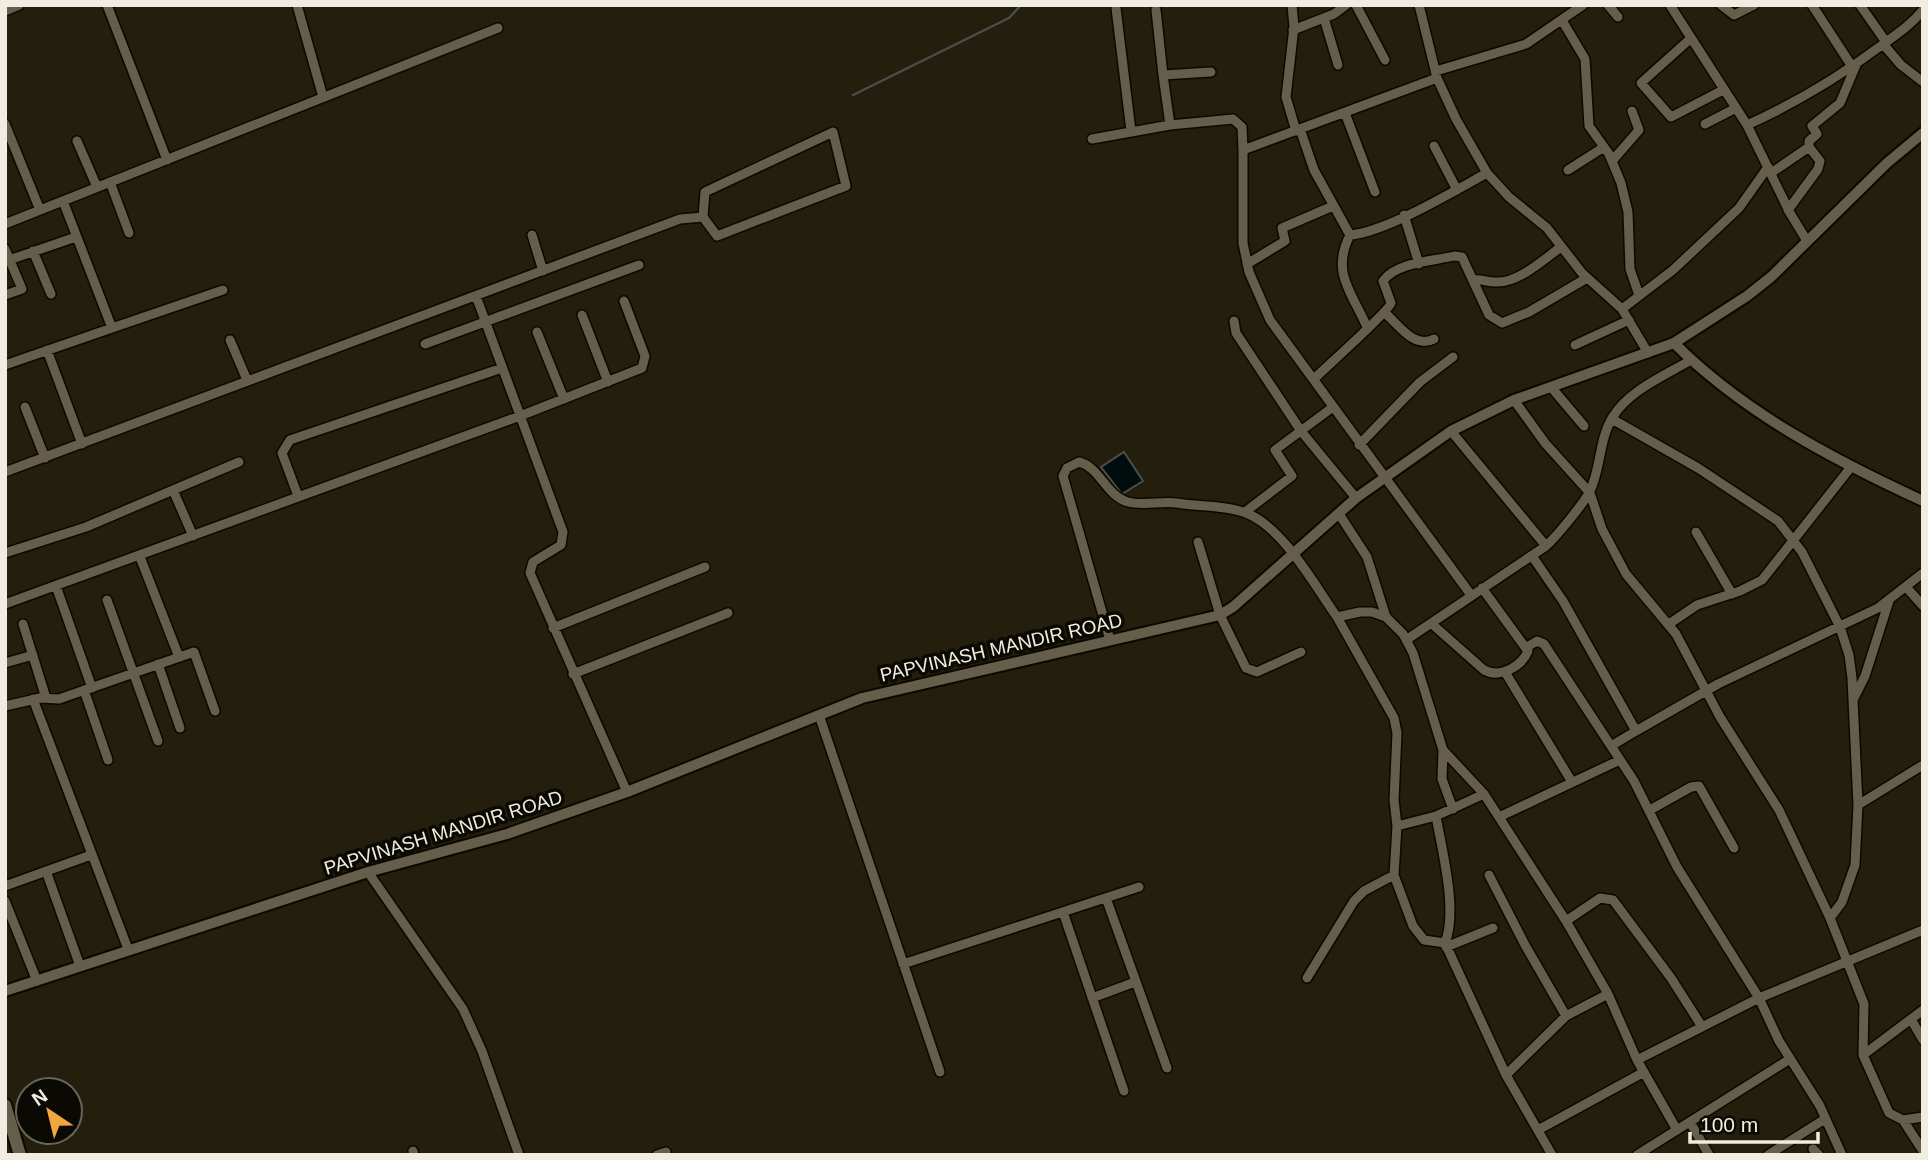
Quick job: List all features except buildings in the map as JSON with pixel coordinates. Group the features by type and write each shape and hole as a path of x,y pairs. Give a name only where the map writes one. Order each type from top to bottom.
{"main road":[{"path":"5,1105 19,1155"}],"street":[{"path":"5,11 19,5"},
{"path":"107,5 167,160"},
{"path":"297,5 323,97"},
{"path":"1292,5 1293,30 1286,97 1314,170 1350,234"},
{"path":"1293,30 1324,18 1346,5"},
{"path":"1356,5 1385,60"},
{"path":"1419,5 1436,75 1456,119 1488,173 1509,197 1547,229 1587,278 1622,309 1648,353"},
{"path":"1243,150 1345,113 1436,75 1526,44 1563,22 1583,5"},
{"path":"1608,5 1618,17"},
{"path":"1670,5 1747,125 1788,210 1807,241"},
{"path":"1721,5 1734,15 1754,5"},
{"path":"1812,5 1855,66"},
{"path":"1860,5 1901,65 1923,82"},
{"path":"1116,8 1131,131"},
{"path":"1156,10 1170,125"},
{"path":"1747,125 1811,94 1855,66 1913,23 1923,10"},
{"path":"1324,18 1338,65"},
{"path":"1563,22 1585,59 1589,125 1612,161 1628,212 1630,269 1639,295"},
{"path":"5,224 498,28"},
{"path":"1690,39 1641,83 1671,117 1723,90"},
{"path":"1788,210 1818,169 1820,161 1809,141 1817,134 1812,126 1840,103 1855,66"},
{"path":"1163,75 1211,72"},
{"path":"1705,124 1736,108"},
{"path":"1612,161 1639,130 1632,111"},
{"path":"1345,113 1375,192"},
{"path":"1092,139 1170,125 1233,119 1242,127 1241,216 1247,264 1270,320 1471,595"},
{"path":"5,124 40,210"},
{"path":"833,132 846,186 718,236 702,217 705,192 833,132"},
{"name":"PAPVINASH MANDIR ROAD","path":"5,991 368,872 507,834 627,792 886,691 1220,615 1233,607 1356,498 1451,430 1514,400 1674,343 1747,296 1887,163 1923,133"},
{"path":"77,141 97,187"},
{"path":"1434,146 1457,190"},
{"path":"1567,170 1604,146"},
{"path":"1622,309 1673,270 1739,208 1769,170 1810,147"},
{"path":"1350,234 1361,234 1404,215 1488,173"},
{"path":"110,183 129,233"},
{"path":"63,201 112,328"},
{"path":"1247,264 1285,241 1282,228 1333,206"},
{"path":"1404,215 1419,264"},
{"path":"5,472 680,219 702,217"},
{"path":"1350,234 1340,253 1341,270 1367,327"},
{"path":"532,235 543,271"},
{"path":"9,260 76,237"},
{"path":"1473,280 1496,282 1517,276 1561,247"},
{"path":"5,250 22,289 5,295"},
{"path":"33,251 51,294"},
{"path":"1314,379 1385,313 1391,303 1384,286 1385,277 1404,267 1454,256 1462,257 1489,315 1502,323 1529,312 1587,278"},
{"path":"425,344 639,265"},
{"path":"5,365 223,290"},
{"path":"476,296 564,531 561,545 533,562 530,568 553,628 627,792"},
{"path":"5,604 140,557 298,496 564,400 642,368 646,361 624,301"},
{"path":"1385,313 1421,344 1434,339"},
{"path":"582,315 608,382"},
{"path":"1575,345 1629,320"},
{"path":"1234,321 1236,333 1301,431 1356,498"},
{"path":"537,332 564,400"},
{"path":"230,340 247,380"},
{"path":"1674,343 1691,360 1754,410 1851,467 1923,501"},
{"path":"47,350 82,444"},
{"path":"1359,445 1419,382 1453,357"},
{"path":"1406,640 1532,556 1559,534 1590,493 1612,419 1630,398 1691,360"},
{"path":"298,496 282,453 290,440 502,368"},
{"path":"1551,387 1584,426"},
{"path":"1514,400 1545,443 1590,493 1602,529 1626,574 1670,624 1705,691 1779,810 1830,918 1864,1004 1863,1055 1885,1107 1894,1117 1903,1120 1923,1117"},
{"path":"25,407 45,458"},
{"path":"1245,512 1292,477 1275,450 1333,407"},
{"path":"1612,419 1766,511 1795,542 1840,627 1849,655 1858,805 1855,865 1842,902 1830,918"},
{"path":"1451,430 1546,546"},
{"path":"5,553 86,527 239,462"},
{"path":"1110,640 1063,476 1067,468 1079,462 1087,465 1114,495 1127,501 1158,501 1245,512 1267,525 1338,617 1394,718 1397,826 1394,875 1418,934 1433,943 1446,945 1493,928"},
{"path":"1670,624 1697,605 1732,594 1762,580 1795,542 1851,467"},
{"path":"173,490 193,536"},
{"path":"1339,514 1367,557 1386,617 1406,640 1421,675 1443,750 1440,768 1453,809"},
{"path":"1696,532 1732,594"},
{"path":"1198,542 1220,615 1243,663 1251,671 1257,671 1301,652"},
{"path":"1532,556 1563,601 1636,731"},
{"path":"140,557 178,657"},
{"path":"553,628 705,567"},
{"path":"1611,746 1705,691 1889,601 1923,573"},
{"path":"56,586 108,760"},
{"path":"1907,588 1923,606"},
{"path":"1432,624 1484,670 1493,674 1505,673 1527,656 1527,647 1482,589"},
{"path":"107,600 158,741"},
{"path":"1853,700 1865,676 1889,601"},
{"path":"1338,617 1360,612 1386,617"},
{"path":"573,674 728,613"},
{"path":"23,624 46,698"},
{"path":"1527,647 1537,641 1544,644 1620,760 1650,810 1677,867 1759,999 1842,1155"},
{"path":"5,706 33,699 59,699 194,652 215,711"},
{"path":"5,663 33,655"},
{"path":"158,664 180,728"},
{"path":"1505,673 1572,782"},
{"path":"33,699 128,949"},
{"path":"819,715 940,1072"},
{"path":"1443,750 1484,794 1566,921 1608,994 1637,1059 1677,1130"},
{"path":"1499,817 1620,760"},
{"path":"1858,805 1923,765"},
{"path":"1650,810 1691,787 1699,786 1734,848"},
{"path":"1397,826 1436,816 1484,794"},
{"path":"1436,816 1450,917 1446,945 1506,1075 1552,1155"},
{"path":"5,886 92,855"},
{"path":"46,871 80,966"},
{"path":"368,872 467,1017 519,1155"},
{"path":"1307,978 1354,901 1364,891 1394,875"},
{"path":"1489,875 1566,1016"},
{"path":"903,964 1139,887"},
{"path":"1105,898 1167,1068"},
{"path":"1566,921 1601,898 1613,900 1671,978 1701,1025"},
{"path":"5,901 37,981"},
{"path":"1063,912 1124,1091"},
{"path":"1637,1059 1701,1025 1923,930"},
{"path":"1093,998 1136,982"},
{"path":"1506,1075 1566,1016 1608,994"},
{"path":"1863,1055 1912,1021 1923,1010"},
{"path":"1912,1021 1923,1040"},
{"path":"1644,1153 1790,1059"},
{"path":"1538,1130 1644,1072"},
{"path":"1768,1155 1825,1119"},
{"path":"1903,1120 1923,1150"},
{"path":"1690,1122 1709,1155"}],"shaded area":[{"path":"1124,452 1143,481 1122,494 1101,467"}],"waterway":[{"path":"853,95 1009,18 1021,5"}]}
